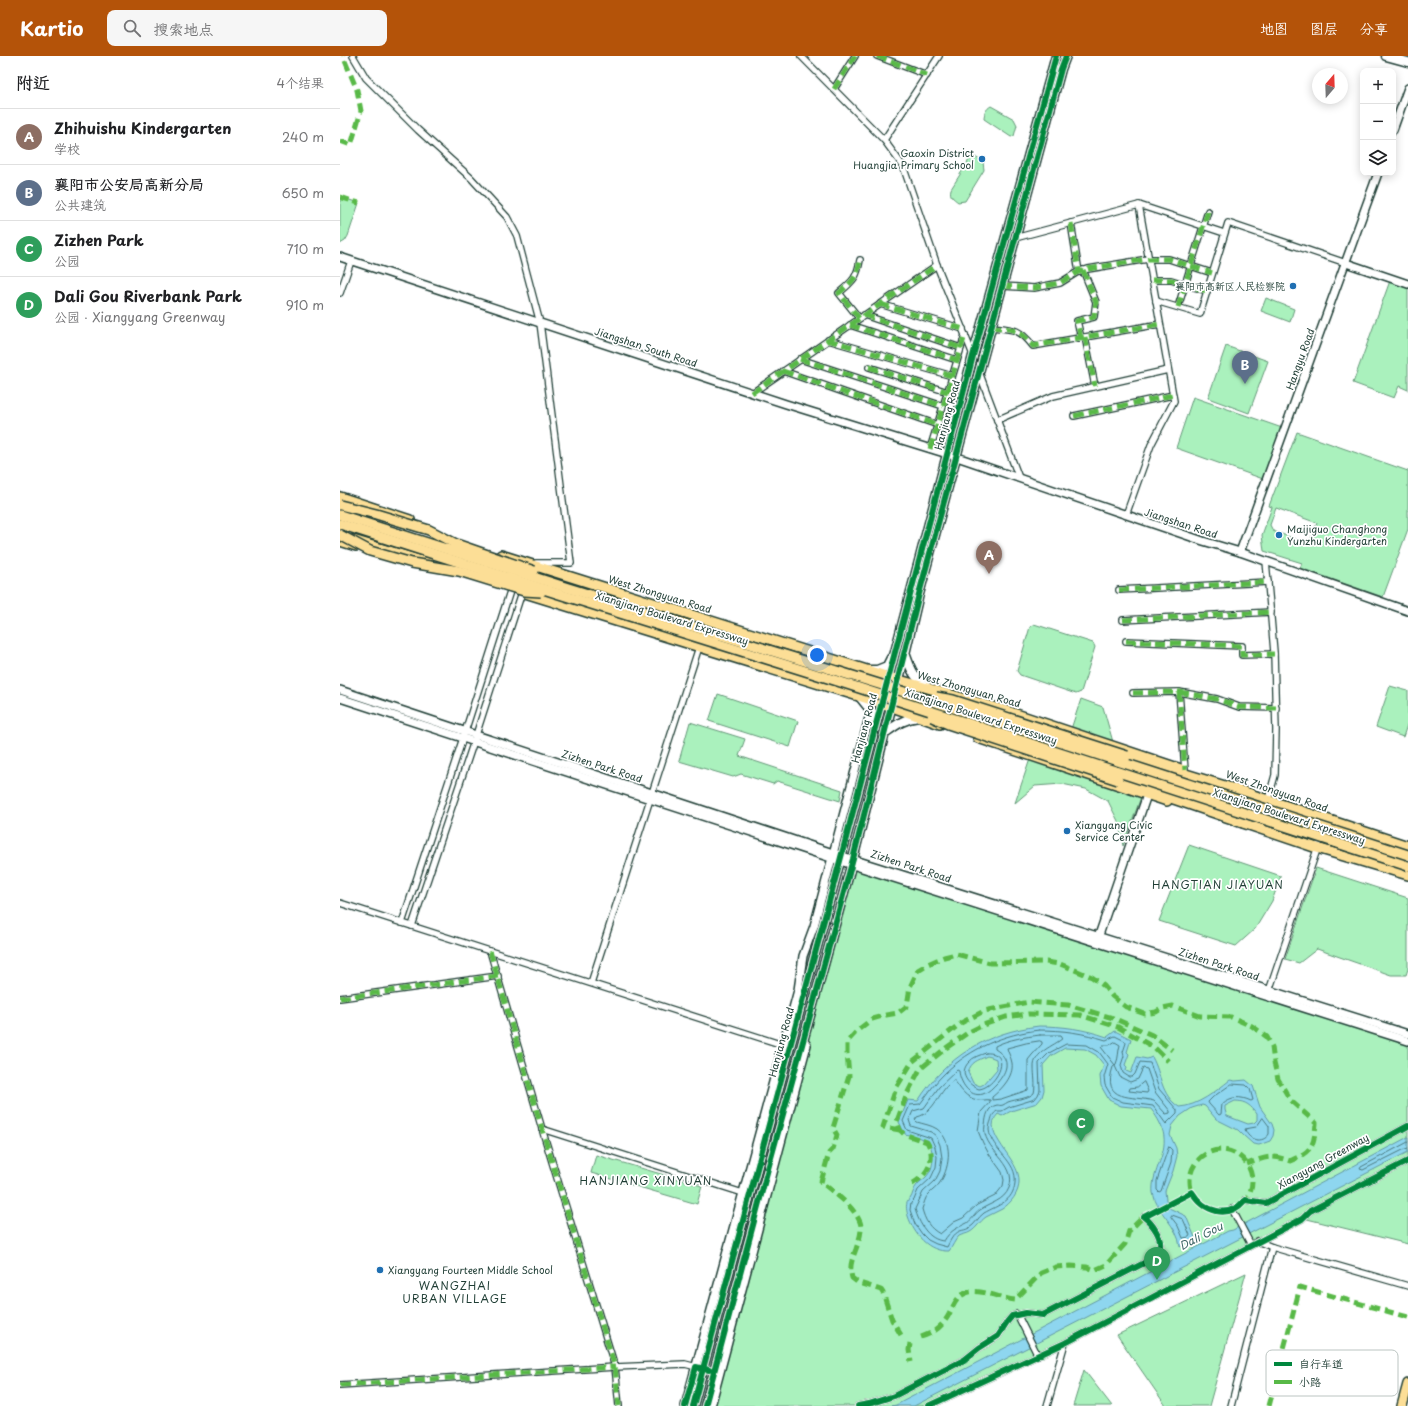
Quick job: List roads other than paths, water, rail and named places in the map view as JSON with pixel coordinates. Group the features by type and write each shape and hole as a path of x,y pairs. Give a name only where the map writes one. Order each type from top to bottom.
{"main road":[{"name":"Hanjiang Road","path":"693,1406 699,1368 841,858 973,356 1056,56"},
{"name":"Hanjiang Road","path":"705,1406 717,1372 803,1040 853,862 919,594 1059,76 1066,56"},
{"path":"1386,56 1408,62"},
{"path":"340,498 417,523 456,544 530,569 554,583"},
{"name":"West Zhongyuan Road","path":"340,498 357,509 889,677 1001,709 1408,846"},
{"path":"340,506 376,514 430,530"},
{"name":"Xiangjiang Boulevard Expressway","path":"340,515 850,675 1408,855"},
{"name":"Xiangjiang Boulevard Expressway","path":"340,524 556,594 847,684 1408,866"},
{"path":"340,536 370,551"},
{"path":"340,536 892,706 1004,748 1147,795 1244,822"},
{"path":"340,541 412,563 460,571 524,591 556,594"},
{"path":"869,670 877,670 888,666 896,651"},
{"path":"905,652 911,669 918,680 930,689"},
{"path":"850,675 872,677 928,695 953,700 1251,794"},
{"path":"847,684 866,695 923,713 948,724 1244,822 1317,848 1408,875"},
{"path":"859,696 876,717 874,729"},
{"path":"884,733 899,722 910,718 921,717"},
{"path":"1402,1406 1408,1384"}],"street":[{"path":"353,56 366,78 418,130 471,178 507,217 517,236 540,323 571,563 525,563"},
{"path":"801,56 884,140 903,166 937,264 973,356"},
{"path":"834,88 854,56"},
{"path":"877,56 927,75"},
{"path":"884,140 939,56"},
{"path":"1396,122 1408,88"},
{"name":"Hangyu Road","path":"1240,552 1377,176"},
{"path":"1015,238 1139,205 1224,233"},
{"path":"1126,515 1150,445 1174,401 1139,205"},
{"path":"1178,308 1208,211"},
{"path":"1071,223 1081,271 1096,302 1094,318 1077,321 1083,337 1095,386"},
{"path":"1156,301 1200,314 1228,223 1408,284"},
{"name":"Jiangshan South Road","path":"340,257 752,392 947,454"},
{"path":"1002,286 1034,288 1060,283 1081,271 1088,269 1148,259 1169,259 1212,273"},
{"path":"860,260 859,268 853,282 839,292 862,316 961,348"},
{"path":"340,293 351,261"},
{"path":"752,392 937,264"},
{"path":"1152,280 1171,280 1207,291"},
{"path":"880,304 963,329"},
{"path":"991,326 1021,332 1033,346 1160,324"},
{"path":"850,325 957,360"},
{"path":"930,449 965,335"},
{"path":"828,340 952,376"},
{"path":"800,359 943,406"},
{"path":"869,367 948,392"},
{"path":"997,420 1053,396 1168,370"},
{"path":"783,371 938,425"},
{"path":"979,372 1019,478"},
{"path":"1074,416 1173,395"},
{"name":"Jiangshan Road","path":"947,454 1203,542 1240,552 1408,611"},
{"path":"1266,561 1274,654 1276,708 1275,775 1268,800"},
{"path":"1119,590 1268,582"},
{"path":"402,923 511,588"},
{"path":"412,926 522,592"},
{"path":"1123,620 1271,612"},
{"path":"1126,641 1242,646 1242,655 1274,654"},
{"path":"591,983 699,647"},
{"name":"Zizhen Park Road","path":"340,690 464,735"},
{"path":"1133,693 1179,692 1217,699 1239,707 1276,708"},
{"path":"1179,692 1185,770"},
{"name":"Zizhen Park Road","path":"340,698 475,738 832,856 1408,1034"},
{"path":"542,1130 747,1194 783,1045 798,990 803,956 814,926 871,710"},
{"path":"1098,939 1147,795"},
{"path":"1269,991 1327,820"},
{"path":"340,903 783,1045"},
{"name":"Zizhen Park Road","path":"1098,939 1408,1041"},
{"path":"490,951 542,1130 614,1366 619,1406"},
{"path":"340,998 498,976"},
{"name":"Xiangyang Greenway","path":"1245,1200 1266,1203 1408,1126"},
{"path":"928,1406 1065,1343 1251,1244 1302,1219 1310,1211 1408,1161"},
{"path":"1232,1209 1251,1244"},
{"path":"858,1406 894,1396 964,1360 998,1336 1012,1316 1026,1313 1043,1315 1150,1260 1158,1252 1160,1245 1150,1221 1144,1217"},
{"path":"1257,1241 1272,1247 1408,1286"},
{"path":"1231,1406 1272,1247"},
{"path":"1017,1314 1037,1355"},
{"path":"1047,1406 1065,1343"},
{"path":"340,1385 614,1366 685,1364 717,1372 711,1406"},
{"path":"685,1406 699,1368"}],"water":[{"path":"1039,1026 1073,1028 1107,1037 1115,1031 1131,1039 1127,1052 1129,1054 1125,1065 1127,1067 1126,1071 1131,1073 1137,1057 1147,1059 1152,1057 1168,1096 1179,1107 1200,1101 1230,1080 1246,1080 1253,1086 1260,1107 1272,1124 1274,1130 1270,1141 1259,1145 1253,1144 1238,1130 1216,1119 1205,1106 1202,1105 1192,1108 1180,1116 1172,1126 1170,1135 1176,1148 1177,1156 1165,1191 1166,1200 1169,1208 1186,1216 1196,1240 1187,1242 1180,1247 1176,1232 1155,1200 1153,1193 1153,1182 1164,1143 1162,1129 1156,1116 1151,1109 1121,1106 1109,1100 1101,1086 1100,1076 1104,1065 1096,1055 1085,1049 1065,1048 1051,1056 1043,1065 1044,1090 1042,1097 1037,1103 1011,1111 1002,1116 998,1114 994,1121 994,1129 997,1138 1014,1164 1018,1173 1018,1190 1011,1201 1002,1209 986,1217 972,1231 959,1236 949,1251 941,1251 923,1241 914,1229 906,1208 908,1200 916,1187 929,1173 933,1156 929,1142 905,1134 899,1122 908,1100 918,1101 929,1085 941,1072 970,1049 1002,1034","holes":["987,1056 996,1059 997,1069 984,1084 980,1086 973,1083 968,1072 973,1063","1235,1101 1242,1102 1250,1106 1257,1114 1257,1120 1254,1123 1248,1124 1227,1116 1225,1106"]},
{"path":"1408,1137 1408,1152 914,1406 891,1406 896,1405 1228,1231 1233,1230"}],"place":[{"name":"Gaoxin District Huangjia Primary School","path":"982,159"},
{"name":"襄阳市高新区人民检察院","path":"1293,286"},
{"name":"襄阳市公安局高新分局","path":"1245,384"},
{"name":"Maijiguo Changhong Yunzhu Kindergarten","path":"1279,535"},
{"name":"Zhihuishu Kindergarten","path":"989,574"},
{"name":"Xiangyang Civic Service Center","path":"1067,831"},
{"name":"Zizhen Park","path":"1081,1142"},
{"name":"Xiangyang Fourteen Middle School","path":"380,1270"},
{"name":"Dali Gou Riverbank Park","path":"1157,1280"}],"district":[{"name":"HANGTIAN JIAYUAN","path":"1218,885"},
{"name":"HANJIANG XINYUAN","path":"646,1181"},
{"name":"WANGZHAI URBAN VILLAGE","path":"455,1292"}],"water label":[{"name":"Dali Gou","path":"1201,1236"}]}
